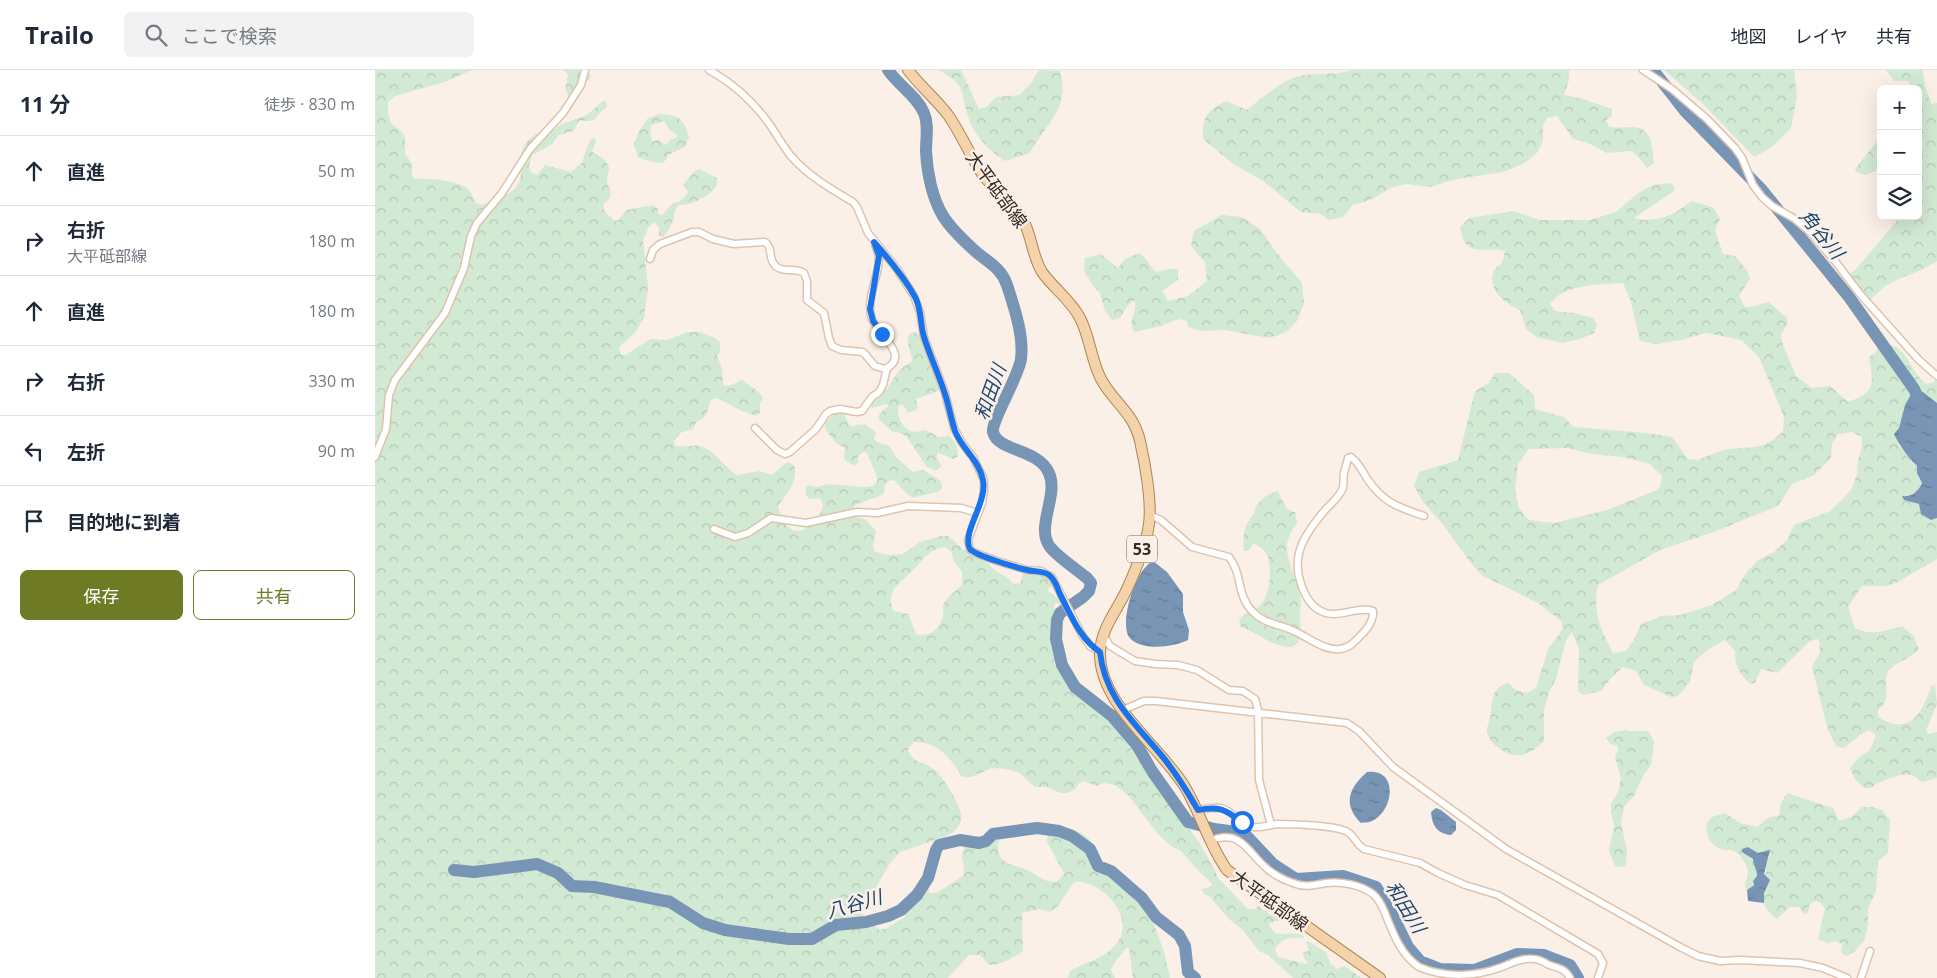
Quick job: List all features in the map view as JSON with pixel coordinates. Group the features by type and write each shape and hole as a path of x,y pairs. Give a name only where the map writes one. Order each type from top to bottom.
{"main road":[{"name":"大平砥部線","path":"907,70 949,117 984,176 1015,209 1028,230 1041,270 1075,308 1082,320 1101,379 1123,406 1136,428 1143,456 1150,515 1149,526 1140,557 1127,589 1103,634 1100,652 1103,675 1115,699 1175,773 1198,810 1221,862 1234,876 1380,978"}],"street":[{"path":"375,456 386,429 389,395 395,380 445,313 464,268 471,236 477,223 502,193 530,149 563,114 581,85 585,70"},
{"path":"650,259 653,250 660,244 691,232 699,232 713,239 734,244 765,242 770,247 772,260 777,266 785,270 799,270 804,274 807,281 807,300 823,313 832,346 841,350 863,352 875,366 880,368 887,368 893,364 894,352 889,340 873,321 870,309 879,256 857,207 853,202 815,178 802,167 792,157 764,116 748,98 731,82 709,70"},
{"path":"1643,70 1679,95 1707,119 1735,148 1761,197 1771,206 1795,219 1810,232 1860,294 1918,359 1937,376"},
{"path":"874,242 897,269 918,304 924,337 949,406 954,428 962,443 973,457 983,480 984,491 968,540 973,552 1027,570 1041,571 1052,577 1082,635 1091,646 1100,652"},
{"path":"755,428 777,450 785,454 816,429 830,411 841,409 857,412 863,411 883,385 887,368"},
{"path":"1150,515 1161,520 1192,547 1229,557 1238,573 1242,598 1253,613 1263,620 1293,630 1315,642 1339,650 1351,646 1367,629 1373,616 1373,611 1367,609 1335,614 1322,612 1312,605 1305,595 1298,575 1297,562 1298,552 1305,535 1343,488 1344,471 1348,458 1359,463 1368,479 1383,498 1409,512 1424,516"},
{"path":"714,529 735,537 748,533 771,518 806,523 857,512 877,513 908,506 961,508 978,514"},
{"path":"1103,634 1109,646 1135,661 1178,665 1197,670 1229,690 1243,691 1255,699 1259,780 1271,825"},
{"path":"1123,710 1144,701 1156,701 1347,723 1359,732 1393,767 1506,849 1698,956 1720,961 1741,960 1800,963 1823,968 1847,978"},
{"path":"1198,810 1222,808 1242,822 1254,827 1309,824 1343,830 1350,833 1356,844 1364,849 1420,862 1437,873 1465,885 1498,895 1598,954 1603,963 1598,978"},
{"path":"1211,840 1228,837 1236,839 1266,868 1293,884 1310,887 1326,883 1345,884 1361,888 1374,895 1380,902 1398,945 1418,966 1432,973 1450,978 1475,976 1517,961 1531,959 1560,967 1567,972 1570,978"},
{"path":"1861,978 1870,951"}],"green space":[{"path":"375,70 472,70 445,82 395,96 388,102 391,124 399,129 405,137 405,153 412,164 412,176 415,179 435,179 463,186 468,189 476,203 481,205 497,200 511,192 520,181 522,150 528,141 538,133 554,130 560,125 587,115 603,101 606,101 607,107 595,119 579,121 573,131 559,135 551,145 532,155 529,166 531,172 536,175 545,165 571,172 582,163 587,147 592,138 594,138 596,141 592,152 604,159 609,167 607,180 610,198 604,203 604,209 615,221 619,220 626,210 653,205 658,209 658,214 662,215 673,203 680,201 685,196 688,192 683,185 699,169 717,178 715,188 710,193 698,201 677,207 671,225 663,237 659,236 659,228 655,223 652,223 648,228 643,240 648,287 644,318 635,333 619,347 621,355 626,355 650,339 667,340 688,332 700,332 720,342 720,352 717,355 722,369 723,385 729,386 742,380 760,393 763,398 760,403 760,413 756,416 717,398 711,400 704,418 697,421 693,429 680,433 674,441 675,445 703,447 713,453 737,475 759,471 772,475 788,462 794,465 794,482 778,506 786,525 798,531 804,530 814,522 823,505 820,498 809,499 806,495 806,487 828,484 866,487 873,486 877,481 867,453 863,452 858,456 858,463 854,466 844,459 845,448 836,443 825,429 825,423 834,414 844,414 849,425 865,425 870,428 876,432 874,439 889,446 896,457 913,472 923,470 941,481 942,487 940,491 913,498 894,480 888,481 882,495 855,505 853,509 858,517 865,519 876,531 873,547 875,552 889,555 903,554 920,542 948,536 963,549 1007,577 1013,584 1020,583 1023,573 1036,574 1047,578 1053,585 1048,591 1062,601 1063,605 1062,607 1057,603 1054,604 1055,612 1052,620 1054,627 1051,636 1054,653 1073,688 1106,715 1130,740 1157,785 1199,842 1218,878 1247,908 1254,910 1258,906 1271,915 1283,917 1285,919 1269,923 1271,929 1275,932 1279,934 1294,933 1304,936 1303,938 1290,938 1281,942 1275,949 1278,957 1306,964 1303,955 1304,952 1309,951 1306,941 1308,941 1326,952 1330,963 1337,969 1345,966 1361,978 1293,978 1268,955 1259,951 1243,930 1230,920 1209,896 1204,894 1201,889 1211,887 1212,884 1181,851 1171,846 1158,834 1128,795 1115,785 1104,783 1096,786 1084,781 1068,793 1060,793 1047,787 1035,787 1018,772 1005,769 992,768 971,777 962,777 943,752 930,744 914,742 908,749 910,754 916,760 935,770 942,778 960,809 961,821 955,830 947,836 900,852 890,863 862,912 865,920 880,930 887,928 905,917 907,902 929,869 932,872 928,887 929,893 936,893 963,876 962,853 965,847 972,841 989,834 1025,825 1031,827 1022,836 999,841 999,855 1007,863 1025,869 1048,881 1057,881 1064,873 1047,842 1048,834 1060,829 1072,829 1084,835 1093,844 1099,863 1109,868 1141,895 1146,902 1164,952 1170,978 1133,978 1129,948 1126,948 1111,970 1115,978 1068,978 1070,971 1097,959 1115,946 1122,930 1122,920 1118,910 1104,892 1094,886 1074,882 1058,906 1050,912 1039,909 1022,913 1023,951 1007,961 989,965 980,955 969,955 948,978 375,978","holes":["945,547 951,551 954,562 962,572 962,585 944,603 943,617 939,626 933,632 921,635 916,634 908,614 893,611 891,604 892,593 933,550"]},
{"path":"564,70 589,70 591,77 588,81 581,79 578,83 582,88 579,97 570,98 566,89 568,75"},
{"path":"939,70 961,70 979,109 986,107 996,97 1020,95 1032,82 1039,70 1060,71 1063,84 1060,105 1030,153 1005,161 992,152 977,135 967,113 960,88 953,80"},
{"path":"1353,70 1569,70 1569,80 1564,95 1580,98 1612,109 1612,116 1606,120 1609,127 1634,127 1645,131 1652,146 1654,163 1647,168 1637,155 1631,151 1607,153 1586,142 1573,139 1557,116 1547,118 1543,126 1543,141 1537,153 1523,164 1503,172 1457,179 1429,187 1407,184 1393,187 1370,200 1353,205 1343,217 1329,220 1321,214 1301,212 1263,181 1232,163 1203,139 1207,115 1226,101 1247,110 1272,90 1293,78"},
{"path":"1664,70 1794,70 1797,97 1791,128 1772,147 1754,157 1705,106"},
{"path":"1886,70 1923,70 1925,86 1931,104 1937,103 1937,261 1887,285 1865,302 1848,275 1856,269 1898,220 1922,220 1922,85 1910,85 1908,81 1894,81"},
{"path":"658,114 679,118 689,137 685,147 668,155 662,163 638,157 634,144 639,131 647,119","holes":["664,121 669,129 677,135 676,138 671,139 666,145 658,140 652,141 651,125"]},
{"path":"1877,140 1877,170 1866,175 1857,173 1855,169"},
{"path":"1670,183 1674,186 1674,191 1634,218 1649,220 1664,217 1676,212 1692,201 1714,208 1720,219 1715,230 1723,254 1735,256 1748,272 1750,279 1739,296 1745,307 1769,302 1787,318 1788,323 1781,335 1783,345 1796,376 1812,388 1830,386 1848,402 1857,398 1864,394 1871,386 1869,357 1875,353 1879,346 1888,345 1901,351 1926,384 1934,382 1937,378 1937,403 1923,392 1905,405 1899,428 1899,446 1917,466 1917,473 1922,483 1919,489 1910,497 1903,496 1904,500 1919,504 1931,520 1937,518 1937,559 1888,586 1862,586 1848,607 1855,628 1872,632 1902,626 1914,636 1919,650 1889,670 1886,680 1886,700 1878,710 1878,717 1898,724 1913,720 1923,706 1931,686 1935,685 1937,704 1926,730 1929,734 1937,732 1937,778 1922,782 1908,774 1885,780 1871,788 1864,788 1855,779 1850,768 1858,758 1870,750 1876,735 1869,730 1844,748 1836,746 1828,730 1812,667 1820,652 1819,639 1810,641 1777,673 1761,669 1755,683 1750,684 1740,673 1735,651 1725,640 1706,651 1694,662 1690,682 1678,696 1671,697 1644,685 1636,671 1623,667 1601,691 1583,695 1578,691 1579,649 1572,632 1566,640 1556,679 1549,692 1544,710 1544,741 1534,750 1523,755 1517,755 1505,752 1497,747 1487,733 1495,692 1502,685 1508,683 1516,690 1527,693 1536,688 1548,649 1562,630 1562,622 1538,603 1483,576 1423,502 1414,486 1419,472 1458,460 1475,391 1489,383 1495,373 1509,373 1534,395 1535,409 1564,417 1573,427 1672,437 1688,459 1693,460 1730,449 1761,446 1783,431 1784,417 1759,357 1741,340 1706,333 1681,340 1655,344 1640,341 1630,299 1623,283 1583,286 1564,292 1550,304 1555,311 1593,318 1597,325 1594,333 1563,343 1536,337 1526,329 1520,310 1504,300 1495,290 1492,278 1494,271 1502,262 1505,251 1471,248 1466,244 1460,227 1469,218 1514,211 1540,220 1590,220 1616,212 1637,194 1653,185","holes":["1852,432 1862,437 1857,474 1852,488 1830,511 1794,525 1787,540 1774,552 1758,560 1746,573 1736,590 1712,605 1680,615 1662,616 1641,624 1634,640 1626,651 1613,653 1597,612 1596,594 1598,585 1660,550 1714,532 1778,506 1792,484 1814,475 1831,458 1832,443 1838,434","1567,448 1591,454 1623,457 1650,464 1662,476 1661,484 1657,490 1607,510 1554,523 1529,520 1519,508 1515,490 1518,464 1529,449"]},
{"path":"1222,215 1242,217 1260,229 1302,283 1304,304 1297,321 1286,332 1269,338 1224,330 1200,331 1188,327 1187,321 1179,319 1161,326 1135,332 1132,321 1135,300 1128,305 1120,318 1112,320 1105,311 1100,293 1084,271 1085,258 1101,254 1118,268 1125,259 1139,253 1156,272 1178,269 1178,280 1162,291 1168,301 1188,296 1207,281 1205,262 1191,246 1194,231"},
{"path":"914,332 920,335 939,389 916,399 918,408 913,411 908,412 903,405 899,405 898,413 901,422 911,431 925,430 939,437 948,435 954,441 958,456 954,459 937,453 937,459 942,466 936,471 927,467 906,436 891,431 878,418 880,413 888,407 887,404 872,408 871,405 888,388 899,370 912,361 908,338 909,334"},
{"path":"1277,491 1286,507 1295,512 1297,523 1287,543 1288,557 1299,589 1301,602 1299,640 1292,647 1281,646 1269,641 1241,627 1239,621 1246,613 1262,604 1268,590 1270,574 1268,558 1262,549 1254,543 1248,551 1244,551 1245,531 1256,506 1265,497"},
{"path":"1626,730 1649,732 1654,742 1651,765 1643,776 1634,796 1624,806 1621,823 1627,850 1626,864 1623,867 1615,866 1609,851 1614,825 1611,804 1618,792 1621,778 1615,757 1618,750 1617,745 1610,744 1606,738 1615,732"},
{"path":"1787,793 1833,808 1839,821 1851,817 1862,807 1882,810 1890,820 1888,853 1878,861 1876,891 1868,908 1868,926 1864,941 1853,953 1846,956 1841,952 1842,944 1836,941 1828,943 1818,939 1825,909 1821,903 1816,901 1810,904 1807,914 1803,913 1799,907 1790,907 1777,919 1768,911 1764,904 1763,896 1766,888 1766,866 1770,854 1757,853 1748,847 1749,857 1757,869 1757,874 1754,883 1747,890 1745,887 1748,870 1742,858 1735,851 1724,850 1715,846 1708,837 1706,824 1712,817 1725,813 1740,823 1757,827 1769,817 1779,816 1781,803"}],"water":[{"path":"1914,389 1923,392 1937,403 1937,518 1931,520 1921,514 1919,504 1904,500 1902,496 1909,496 1914,493 1922,483 1917,473 1917,466 1904,451 1894,434 1899,428 1905,405"},
{"path":"1153,561 1167,572 1183,594 1183,612 1189,630 1188,640 1175,645 1158,647 1141,645 1129,637 1126,630 1128,608 1135,584 1147,566"},
{"path":"1367,772 1377,773 1384,777 1390,791 1389,800 1379,816 1371,822 1361,823 1351,809 1350,796 1356,784"},
{"path":"1436,808 1456,822 1456,830 1451,835 1442,833 1434,825 1431,812"},
{"path":"1748,847 1758,853 1770,850 1764,874 1770,880 1764,893 1764,903 1748,901 1747,890 1754,885 1753,881 1757,876 1753,859 1742,852 1742,849"}],"waterway":[{"name":"和田川","path":"888,70 917,101 926,118 928,167 933,193 939,209 957,234 1001,274 1013,302 1020,331 1021,359 996,418 993,432 1002,443 1028,454 1044,465 1049,473 1051,482 1045,530 1046,539 1053,551 1091,583 1089,591 1060,613 1057,620 1056,639 1062,665 1075,687 1112,716 1137,745 1152,771 1188,822 1214,829 1244,833 1273,864 1296,879 1343,876 1376,887 1388,906 1408,947 1420,961 1440,969 1474,970 1517,954 1544,955 1570,965 1578,978"},
{"name":"角谷川","path":"1653,70 1685,111 1762,190 1849,297 1914,389 1920,402"},
{"name":"八谷川","path":"454,870 474,872 537,864 558,873 572,886 594,887 670,902 703,923 725,930 789,939 812,939 836,925 866,922 901,910 917,895 928,878 939,845 960,840 979,843 986,841 993,834 1037,828 1059,831 1072,836 1090,849 1098,866 1111,871 1142,898 1156,917 1179,935 1185,946 1188,972 1195,978"}],"route":[{"path":"882,334 873,321 870,309 879,256 874,242 897,269 915,296 921,312 924,337 949,406 957,436 980,469 984,491 982,503 968,540 970,549 973,552 997,561 1027,570 1041,571 1052,577 1082,635 1091,646 1100,652 1103,675 1115,699 1175,773 1198,810 1222,808 1242,822"}]}
